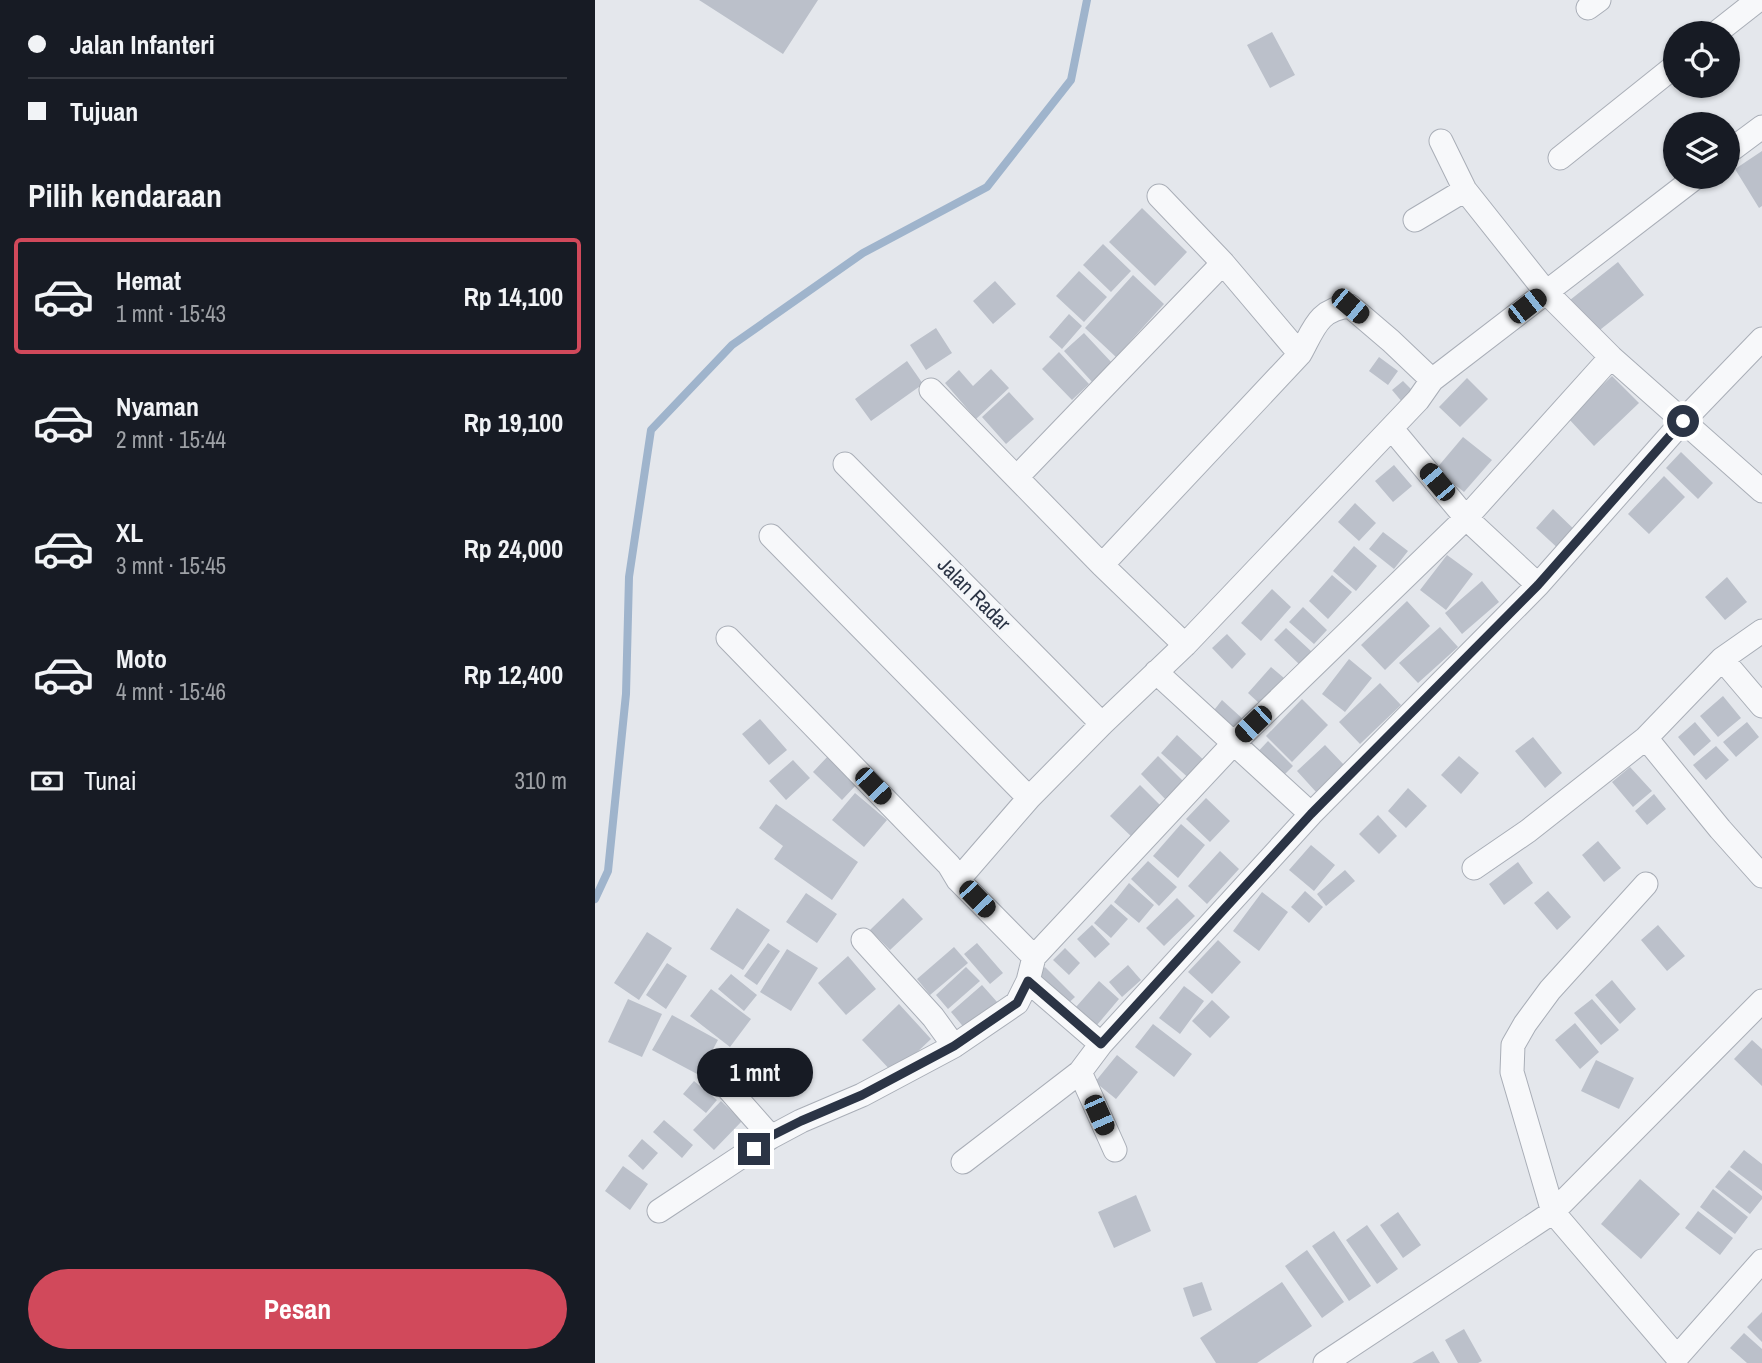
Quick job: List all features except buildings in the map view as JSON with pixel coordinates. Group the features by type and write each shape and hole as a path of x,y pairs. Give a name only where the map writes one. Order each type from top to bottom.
{"street":[{"path":"1731,21 1758,0"},
{"path":"1560,158 1663,76"},
{"path":"1740,143 1762,127"},
{"path":"1441,141 1465,190 1546,292 1611,357 1762,491"},
{"path":"958,880 1029,799 1185,645 1392,429 1432,380 1680,189"},
{"path":"1415,220 1465,190"},
{"path":"1159,196 1223,263 1300,354"},
{"path":"1017,477 1223,263"},
{"path":"1102,565 1300,354 1322,316 1335,307 1350,306 1432,380"},
{"path":"963,1162 1080,1072 1101,1044 1311,814 1538,585 1683,421 1762,339"},
{"path":"659,1210 771,1136 862,1095 954,1046 1017,1003 1028,981 1034,957 1234,743 1466,518 1611,357"},
{"path":"931,390 1102,565 1185,645"},
{"path":"1392,429 1466,518 1538,585"},
{"name":"Jalan Radar","path":"845,464 1102,724"},
{"path":"771,536 1029,799"},
{"path":"1474,868 1528,831 1646,738 1722,659 1762,631"},
{"path":"728,638 949,865 958,880 1034,957"},
{"path":"1722,659 1762,706"},
{"path":"1156,672 1311,814"},
{"path":"1646,738 1762,876"},
{"path":"1646,884 1550,990 1513,1045 1512,1072 1553,1212 1677,1360 1762,1261"},
{"path":"863,940 933,1017 954,1046"},
{"path":"1028,981 1101,1044"},
{"path":"1325,1363 1553,1212 1762,1001"},
{"path":"1080,1072 1115,1150"},
{"path":"718,1077 771,1136"}],"waterway":[{"path":"595,899 608,871 626,694 629,577 651,430 732,345 863,253 987,187 1071,80 1087,0"}],"route":[{"path":"754,1149 771,1136 862,1095 954,1046 1017,1003 1028,981 1101,1044 1311,814 1538,585 1683,421"}]}
